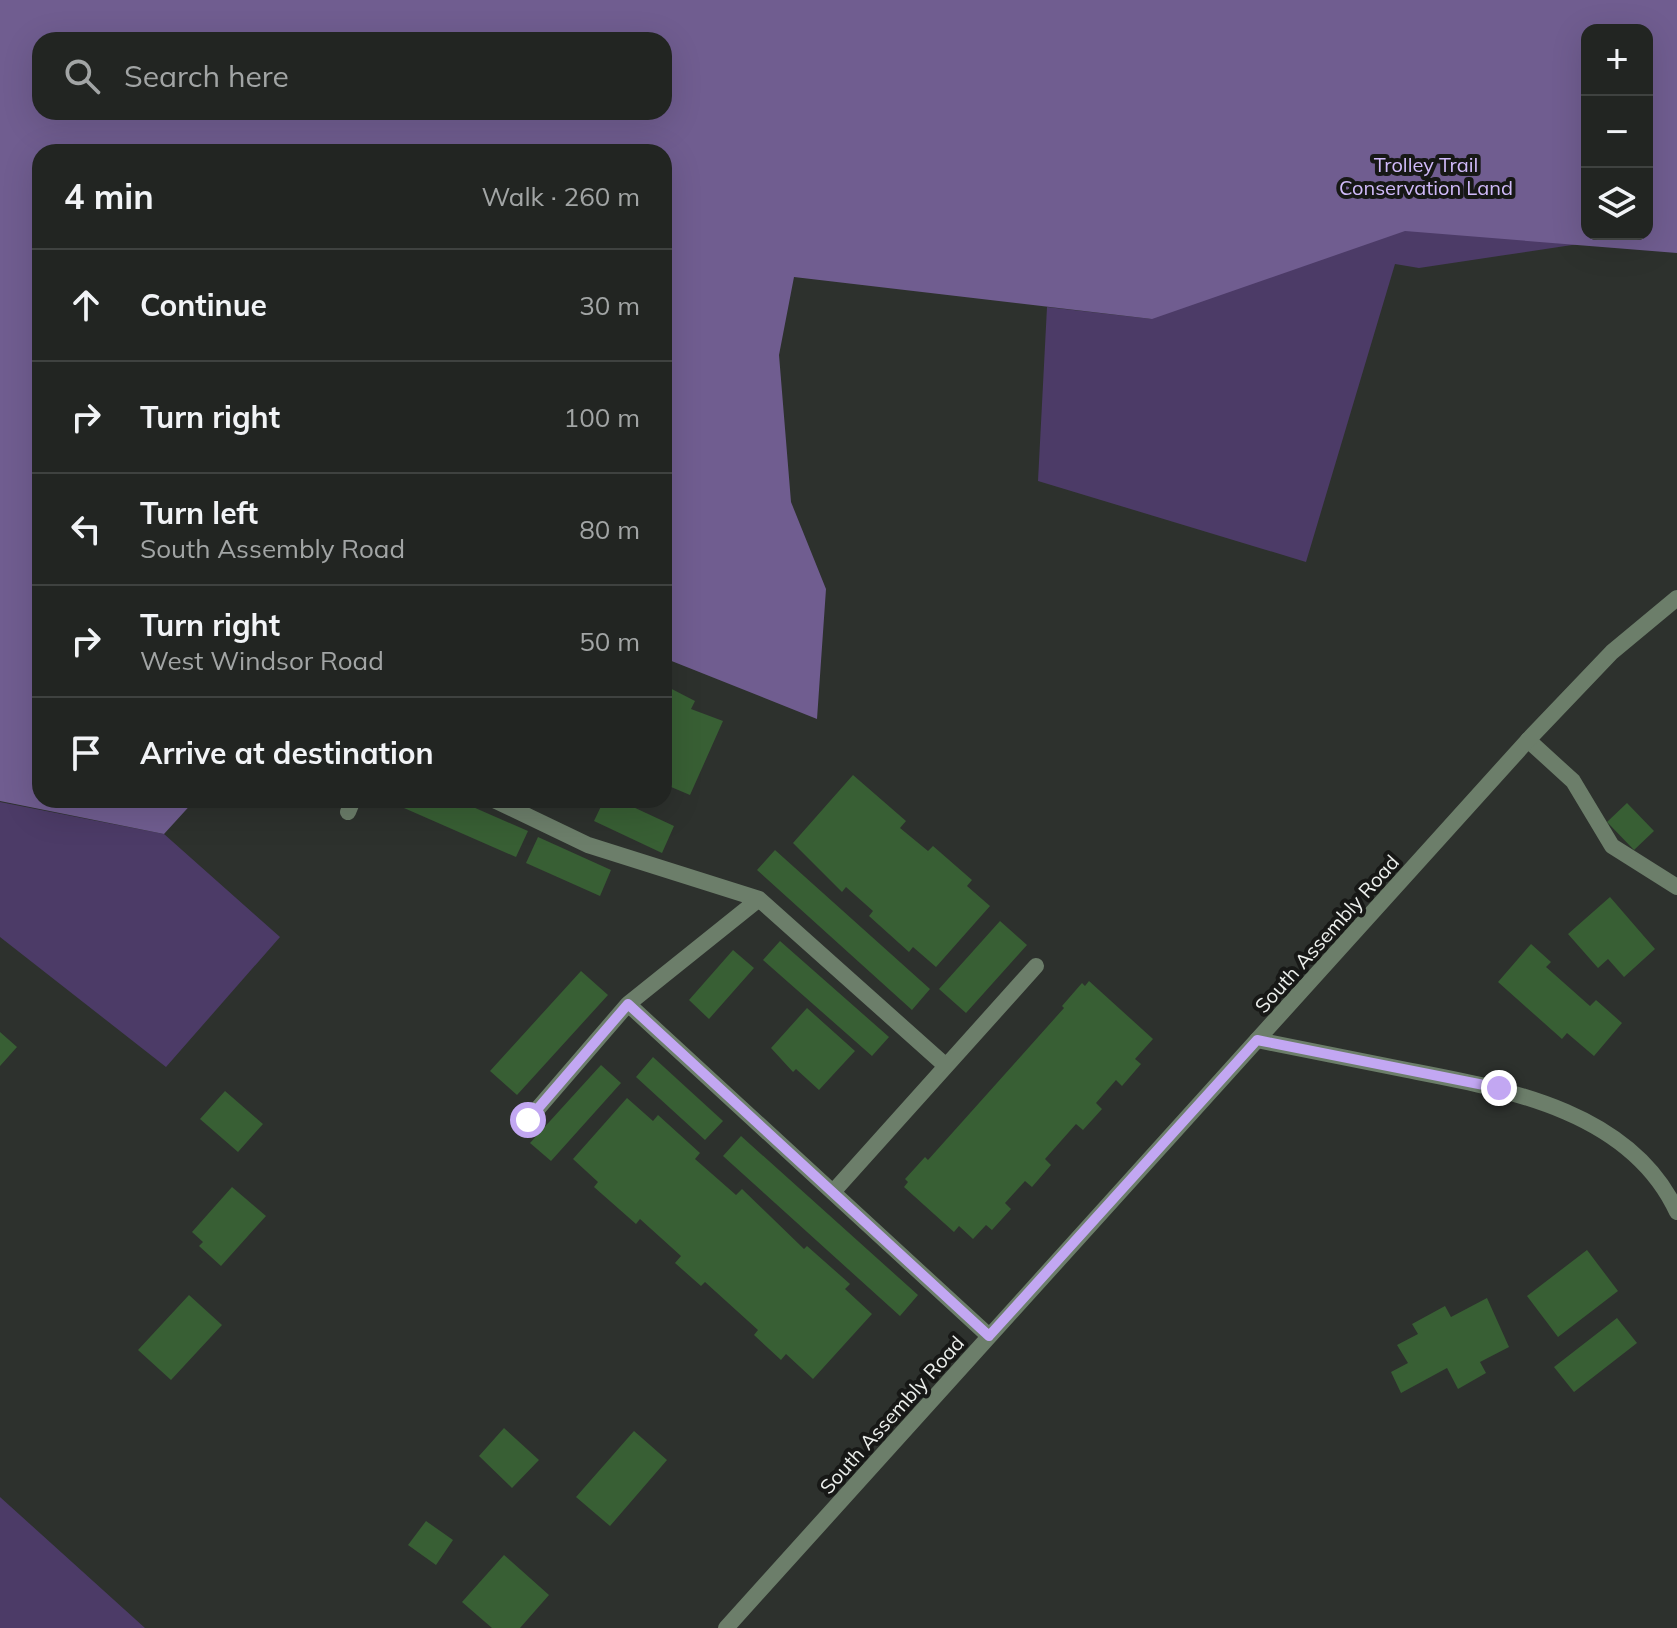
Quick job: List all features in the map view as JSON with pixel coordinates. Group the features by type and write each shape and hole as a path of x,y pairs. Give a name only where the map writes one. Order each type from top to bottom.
{"street":[{"name":"South Assembly Road","path":"726,1628 1528,740 1612,652 1677,598"},
{"path":"1528,740 1573,781 1612,846 1677,887"},
{"path":"511,808 588,845 759,899 946,1066"},
{"path":"528,1120 628,1004 759,899"},
{"path":"833,1192 1036,966"},
{"path":"628,1004 989,1336"},
{"path":"1257,1040 1499,1088 1552,1105 1634,1153 1666,1188 1677,1212"}],"shaded area":[{"path":"672,42 1581,233 1581,240 1605,240 1419,268 1395,264 1306,562 1038,481 1047,307 1152,319 672,115"},
{"path":"0,802 164,834 280,937 166,1067 0,937"},
{"path":"0,1497 145,1628 0,1628"}],"green space":[{"name":"Trolley Trail Conservation Land","path":"0,0 1677,0 1677,253 1405,231 1152,319 794,277 779,355 791,502 826,589 817,719 672,661 672,144 32,144 32,807 0,801"},
{"path":"35,808 188,808 164,834"}],"building":[{"path":"672,689 695,701 691,709 723,721 690,795 672,787"},
{"path":"853,775 906,821 900,828 928,851 933,846 972,880 967,886 990,906 936,967 913,947 909,952 869,916 873,911 846,887 842,892 793,843"},
{"path":"1627,803 1654,831 1634,850 1607,822"},
{"path":"404,808 475,808 528,831 516,857"},
{"path":"600,808 635,808 674,826 662,853 594,821"},
{"path":"538,837 611,870 600,896 526,863"},
{"path":"775,850 930,989 912,1010 757,870"},
{"path":"1610,897 1655,949 1624,977 1608,959 1598,968 1568,934"},
{"path":"1000,921 1027,945 966,1013 939,989"},
{"path":"780,941 889,1037 872,1056 763,960"},
{"path":"1531,944 1551,962 1546,967 1590,1006 1596,1000 1622,1023 1594,1056 1567,1033 1562,1039 1498,982"},
{"path":"733,950 754,968 709,1019 689,1000"},
{"path":"581,971 608,995 517,1095 490,1071"},
{"path":"1089,981 1153,1039 1135,1059 1141,1064 1122,1086 1116,1080 1096,1103 1102,1109 1083,1130 1076,1124 1045,1159 1051,1165 1032,1187 1025,1181 1005,1203 1011,1209 992,1230 986,1225 973,1239 959,1226 954,1232 904,1187 908,1182 905,1179 925,1157 928,1160 1064,1008 1062,1006 1082,983 1085,986"},
{"path":"807,1008 855,1051 819,1090 796,1069 793,1072 771,1048"},
{"path":"0,1032 17,1047 0,1066"},
{"path":"653,1057 723,1121 705,1140 636,1077"},
{"path":"601,1065 621,1083 551,1161 530,1143"},
{"path":"225,1091 263,1124 238,1152 200,1119"},
{"path":"627,1098 653,1121 658,1115 700,1153 695,1159 736,1195 742,1189 804,1249 807,1246 850,1284 845,1289 872,1314 813,1379 786,1354 781,1360 754,1335 758,1330 705,1282 701,1286 675,1263 681,1256 640,1219 636,1224 594,1187 598,1182 573,1159"},
{"path":"741,1136 918,1295 900,1316 723,1156"},
{"path":"232,1187 266,1216 221,1266 199,1246 203,1242 192,1232"},
{"path":"1587,1250 1618,1291 1558,1337 1527,1296"},
{"path":"189,1295 222,1325 171,1380 138,1350"},
{"path":"1487,1298 1509,1347 1480,1362 1486,1373 1458,1389 1447,1368 1401,1393 1391,1372 1408,1363 1397,1345 1418,1334 1412,1324 1445,1306 1451,1317"},
{"path":"1617,1318 1637,1343 1574,1392 1554,1367"},
{"path":"504,1428 539,1460 512,1488 479,1456"},
{"path":"634,1431 667,1460 610,1526 576,1497"},
{"path":"426,1521 453,1540 436,1565 408,1545"},
{"path":"504,1555 549,1595 520,1628 492,1628 462,1602"}],"route":[{"path":"528,1120 628,1004 989,1336 1257,1040 1499,1088"}]}
